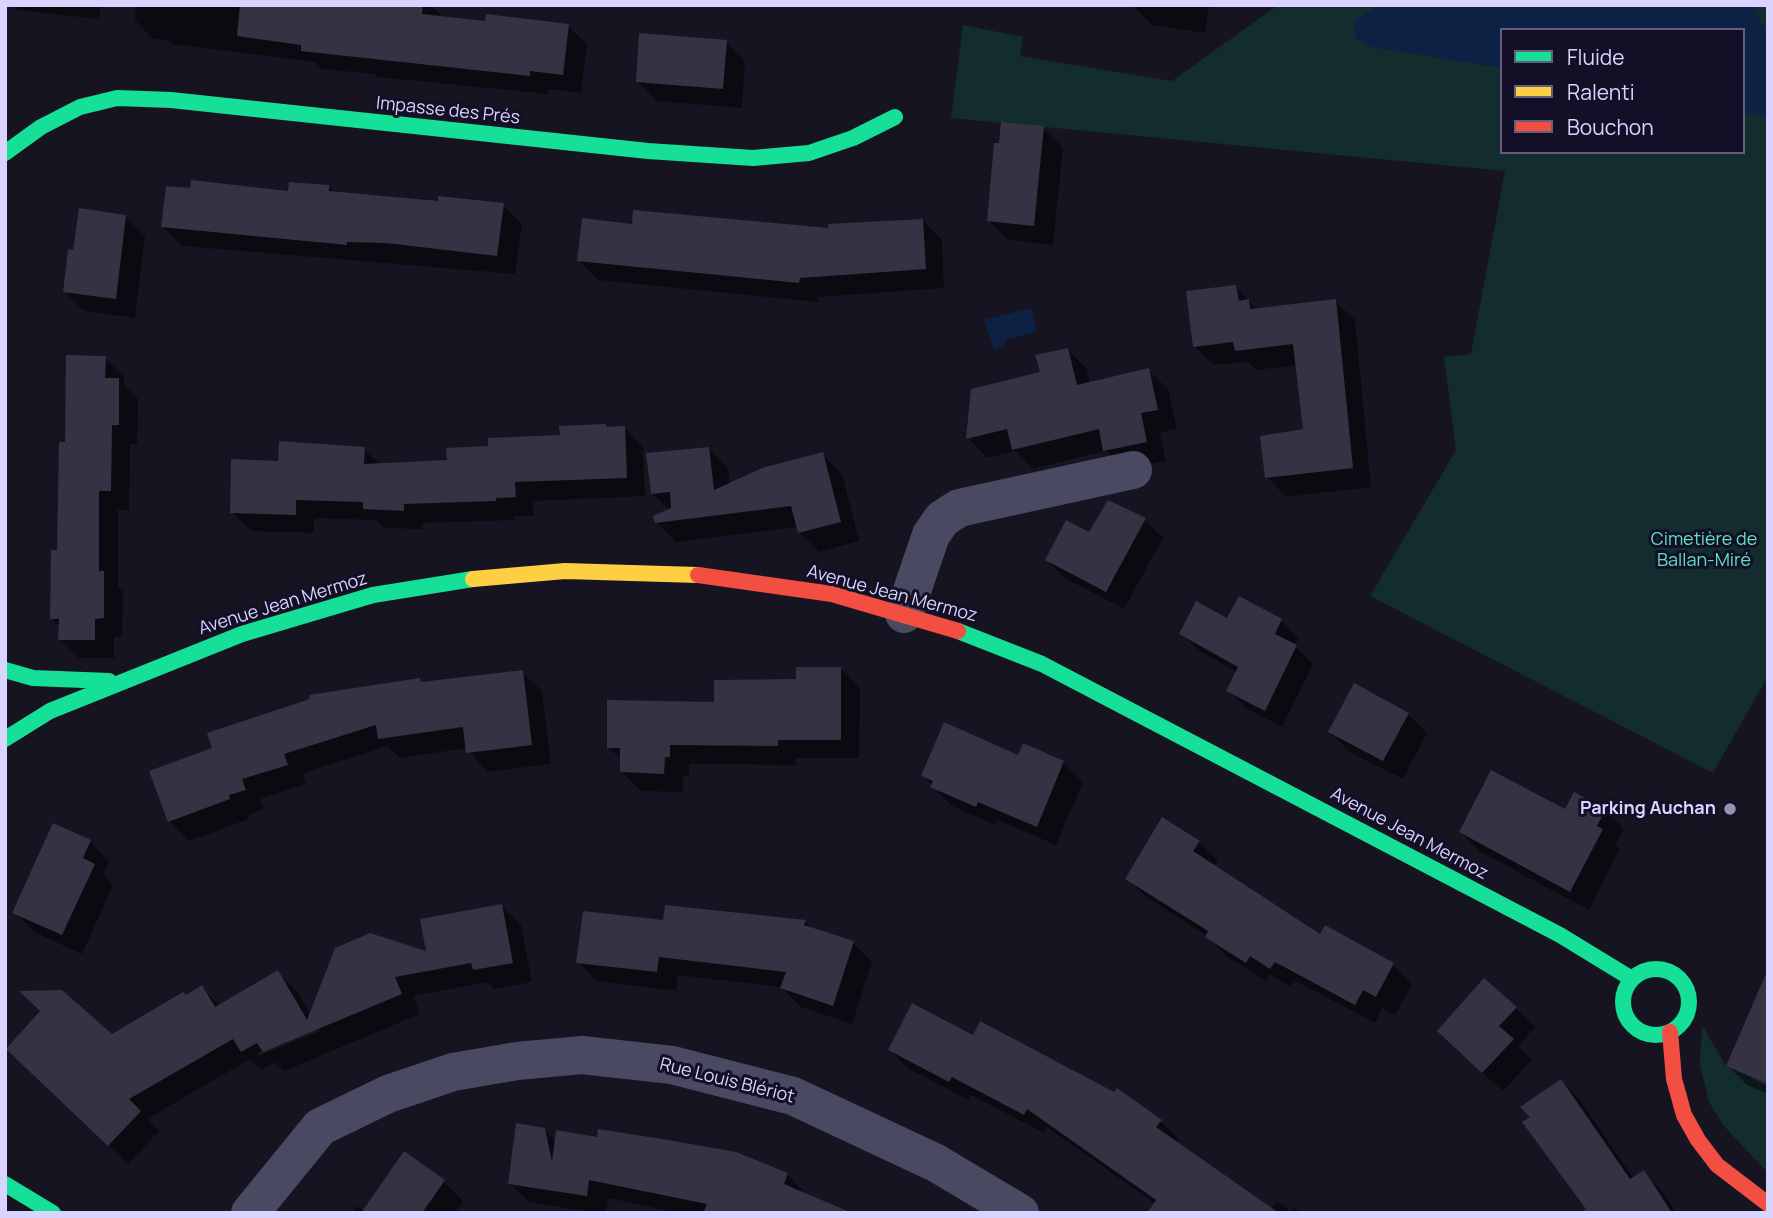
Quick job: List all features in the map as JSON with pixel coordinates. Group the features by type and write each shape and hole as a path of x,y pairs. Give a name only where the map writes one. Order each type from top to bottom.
{"street":[{"name":"Impasse des Prés","path":"5,153 41,127 80,107 117,98 171,100 648,151 752,158 809,153 853,138 895,117"},
{"path":"904,614 931,535 942,519 959,508 1133,470"},
{"name":"Avenue Jean Mermoz","path":"6,737 50,711 118,681 243,634 320,609 456,580 589,571 685,573 754,580 832,594 904,614 974,636 1042,664 1114,699 1560,935 1632,979"},
{"path":"7,678 118,681"},
{"path":"6,737 17,708"},
{"path":"1651,970 1662,970 1680,980 1688,998 1688,1009 1685,1018 1670,1032 1651,1035 1632,1026 1627,1017 1624,997 1632,979 1651,970"},
{"path":"1670,1032 1674,1079 1684,1115 1698,1140 1717,1165 1768,1204"},
{"name":"Rue Louis Blériot","path":"250,1213 320,1127 388,1094 453,1072 517,1061 582,1055 672,1065 793,1096 936,1163 1020,1213"},
{"path":"5,1184 52,1213"}],"green space":[{"name":"Cimetière de Ballan-Miré","path":"1278,5 1768,5 1768,676 1713,773 1370,596 1456,450 1444,357 1471,354 1505,171 951,118 963,25 1023,37 1020,56 1172,81"},
{"path":"1702,1025 1726,1066 1768,1084 1768,1173 1723,1125 1709,1102 1700,1064"}],"water":[{"path":"1378,5 1753,5 1768,37 1768,117 1745,112 1745,28 1500,28 1500,68 1372,47 1357,39 1354,22"},
{"path":"1031,308 1037,332 1005,340 1005,347 994,350 984,320"}],"building":[{"path":"240,5 423,5 422,14 485,21 486,14 569,24 563,75 530,71 530,76 301,51 301,45 237,36"},
{"path":"639,33 727,40 723,89 636,82"},
{"path":"1001,122 1044,126 1034,226 987,221 994,143 999,143"},
{"path":"191,180 288,191 289,182 329,185 329,191 438,201 438,196 504,203 497,256 386,243 347,242 347,245 161,227 166,186 190,188"},
{"path":"79,208 126,215 116,299 63,292 68,249 73,250"},
{"path":"633,210 829,228 828,224 923,219 926,269 800,278 799,283 577,261 582,218 632,224"},
{"path":"1236,285 1239,301 1249,299 1250,309 1336,299 1353,468 1265,478 1260,436 1303,429 1293,344 1235,351 1233,342 1193,347 1186,291"},
{"path":"1068,348 1077,385 1149,368 1158,410 1141,413 1147,442 1103,451 1099,429 1012,450 1007,429 966,439 971,389 1040,372 1035,355"},
{"path":"66,355 106,356 105,378 119,378 119,425 112,425 111,491 99,491 99,571 104,571 104,618 95,619 95,640 58,640 59,619 50,619 51,550 57,550 59,442 65,442"},
{"path":"606,424 606,427 625,426 627,478 515,482 516,497 496,498 496,501 404,504 404,511 363,509 363,502 296,500 296,515 230,513 231,459 278,461 279,441 365,447 364,464 447,460 446,448 488,446 488,438 560,435 559,426"},
{"path":"709,447 714,490 762,468 823,452 841,522 798,533 791,506 655,523 653,516 671,508 670,492 651,494 646,453"},
{"path":"1108,500 1146,518 1106,592 1045,560 1066,520 1089,532"},
{"path":"1239,596 1282,619 1275,634 1297,645 1265,711 1226,691 1238,667 1179,634 1196,601 1227,618"},
{"path":"796,667 841,667 841,740 778,740 778,746 670,745 670,757 665,757 664,774 620,772 620,748 607,748 607,700 714,702 714,680 796,679"},
{"path":"523,670 532,745 466,753 463,727 378,739 376,725 284,754 288,765 242,779 246,790 229,795 230,799 168,822 149,771 212,748 207,733 310,699 309,695 420,678 421,682"},
{"path":"1354,683 1409,713 1383,761 1328,732"},
{"path":"944,722 1018,755 1023,743 1064,761 1037,827 978,802 976,807 930,787 933,781 921,776"},
{"path":"1491,770 1565,809 1574,792 1606,809 1597,826 1603,829 1570,892 1459,832"},
{"path":"1162,817 1200,841 1193,851 1320,934 1325,925 1394,963 1376,997 1363,990 1355,1005 1275,962 1270,969 1250,956 1246,963 1205,937 1208,931 1125,879"},
{"path":"53,823 91,840 83,858 95,864 62,935 12,913"},
{"path":"502,904 513,963 473,970 471,963 395,977 402,994 263,1052 257,1043 241,1052 233,1039 129,1099 141,1111 108,1146 6,1049 40,1011 19,991 62,990 112,1034 183,992 186,995 202,985 215,1007 278,970 307,1020 335,948 370,933 426,951 420,919"},
{"path":"665,905 806,920 804,925 854,941 833,1006 780,988 786,972 659,957 657,972 576,963 583,911 663,920"},
{"path":"1768,969 1768,1084 1726,1066"},
{"path":"1484,978 1517,1007 1499,1026 1514,1039 1482,1073 1437,1031"},
{"path":"912,1003 973,1035 980,1021 1114,1092 1117,1088 1162,1120 1156,1127 1279,1213 1147,1213 1156,1200 1027,1109 1024,1115 952,1077 949,1082 888,1050"},
{"path":"1561,1079 1630,1179 1644,1170 1672,1213 1580,1213 1586,1209 1522,1122 1530,1117 1520,1107"},
{"path":"516,1123 545,1128 552,1162 556,1130 597,1137 598,1129 736,1152 788,1173 784,1184 852,1213 703,1213 707,1204 589,1180 587,1196 508,1184"},
{"path":"404,1151 445,1180 422,1213 361,1213"}],"traffic: fast":[{"path":"5,153 41,127 80,107 117,98 171,100 648,151 753,158 809,153 853,138 895,117"},
{"path":"5,739 50,711 242,634 373,595 473,579"},
{"path":"958,631 1042,664 1560,935 1632,979"},
{"path":"5,670 33,678 109,681"},
{"path":"1656,969 1679,979 1689,1002 1679,1025 1656,1035 1633,1025 1623,1002 1633,979 1656,969"},
{"path":"5,1184 53,1213"}],"traffic: slow":[{"path":"473,579 565,571 698,575"}],"traffic: jam":[{"path":"698,575 832,594 958,631"},
{"path":"1670,1032 1674,1079 1684,1115 1698,1140 1717,1165 1768,1204"}],"place":[{"name":"Parking Auchan","path":"1730,809"}]}
